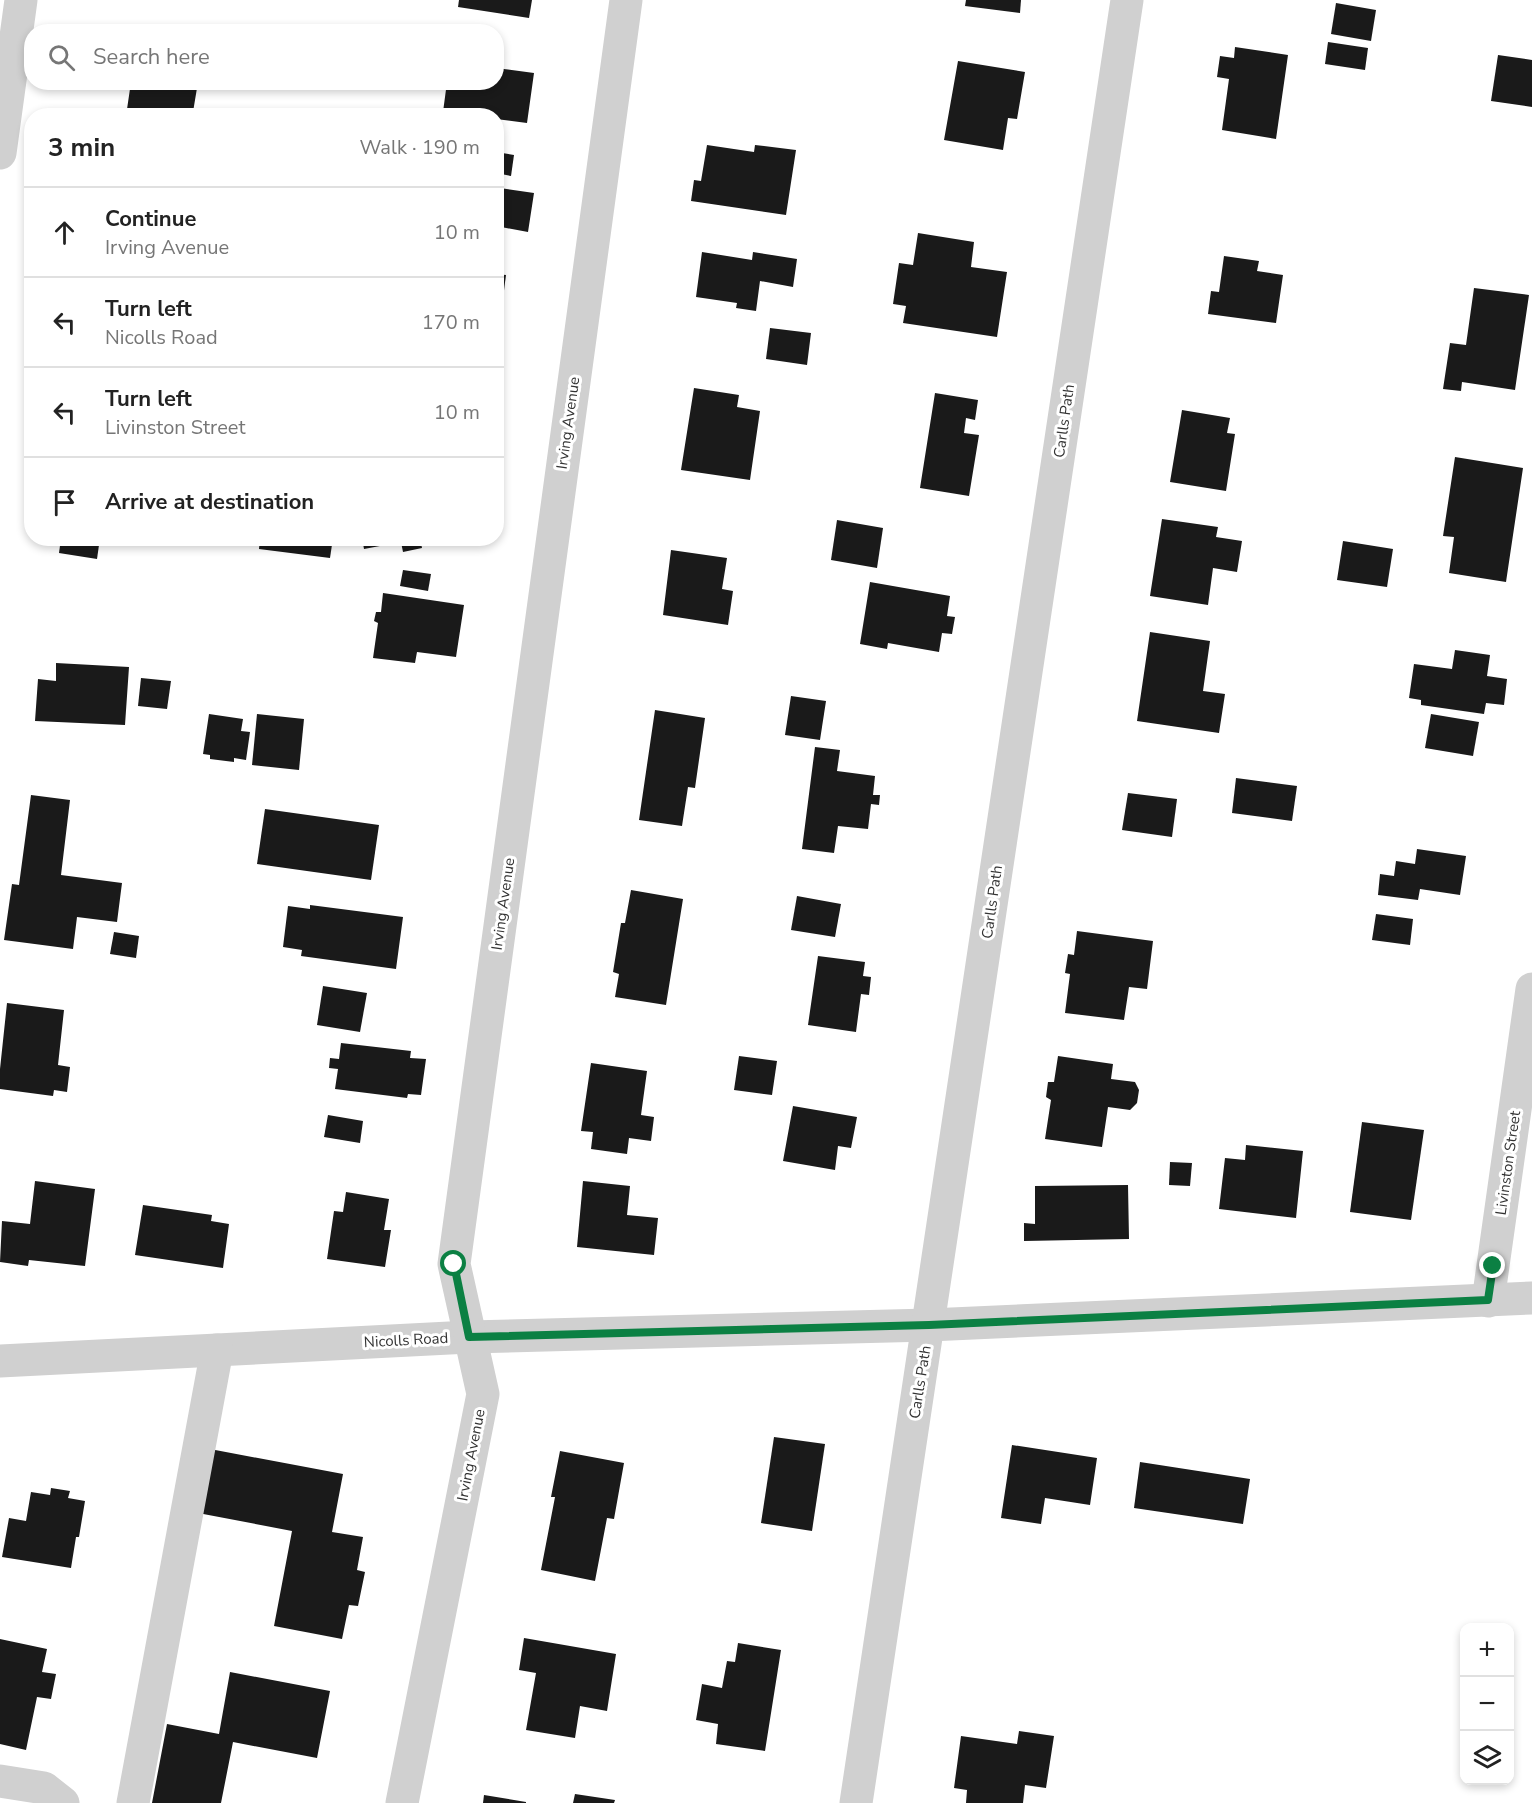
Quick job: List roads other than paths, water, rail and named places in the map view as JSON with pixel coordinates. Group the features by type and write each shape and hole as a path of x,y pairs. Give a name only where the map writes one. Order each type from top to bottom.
{"street":[{"path":"0,153 21,0"},
{"name":"Irving Avenue","path":"402,1803 483,1394 454,1264 626,0"},
{"name":"Carlls Path","path":"856,1803 1127,0"},
{"name":"Livinston Street","path":"1488,1300 1532,989"},
{"name":"Nicolls Road","path":"0,1361 469,1337 929,1325 1532,1298"},
{"path":"133,1803 217,1350"},
{"path":"0,1781 44,1788 63,1803"}]}
